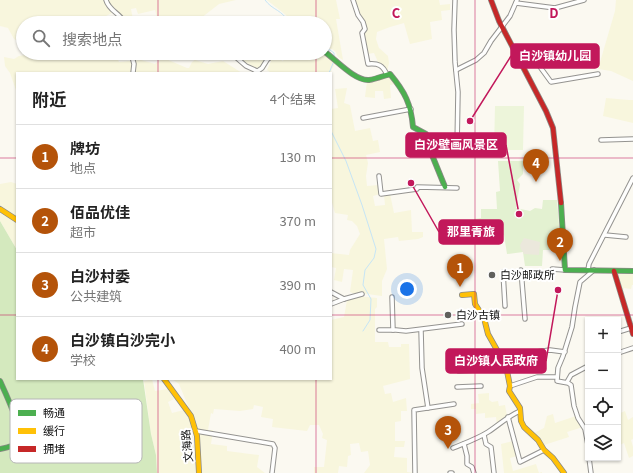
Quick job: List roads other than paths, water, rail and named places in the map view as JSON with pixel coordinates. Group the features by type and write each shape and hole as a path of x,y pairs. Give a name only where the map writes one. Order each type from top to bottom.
{"street":[{"path":"106,0 109,8 120,16"},
{"path":"353,0 365,29 362,33 368,64 377,63 383,67 387,75"},
{"path":"455,0 454,30 458,92 457,148"},
{"path":"491,0 502,28 546,111 553,128 559,180 565,270"},
{"path":"456,70 479,58 502,28 517,1 555,8 584,0"},
{"path":"521,63 586,50"},
{"path":"332,57 345,68 363,79 371,80 390,74 401,87 408,101 411,109 413,127 426,134 432,155 445,187"},
{"path":"133,60 134,72"},
{"path":"239,60 256,72 262,68 267,60"},
{"path":"535,60 551,82 598,74"},
{"path":"363,118 411,109"},
{"path":"601,140 633,139"},
{"path":"380,176 381,194 417,189 417,187 457,188"},
{"path":"588,270 589,264 604,235 632,185 633,178"},
{"path":"0,208 16,219"},
{"path":"604,235 626,236"},
{"path":"552,269 633,271"},
{"path":"522,270 525,319"},
{"path":"568,382 556,381 558,366 565,352 572,327 574,307 580,282 594,270"},
{"path":"614,271 633,334"},
{"path":"503,272 505,306"},
{"path":"332,293 344,299"},
{"path":"332,304 362,294"},
{"path":"462,294 474,294 475,304 484,318 488,334 506,366 510,386 509,393 519,406 521,421 524,427 538,440 544,450 553,458 564,473"},
{"path":"392,297 393,330"},
{"path":"380,330 421,330 462,324"},
{"path":"621,331 631,328"},
{"path":"421,330 422,368 428,408"},
{"path":"621,351 633,348"},
{"path":"506,366 514,359 529,356 529,353 550,350 565,352"},
{"path":"460,357 468,357 473,354 477,354"},
{"path":"568,382 571,375 585,368"},
{"path":"459,371 478,370"},
{"path":"510,386 537,377 556,377"},
{"name":"文海路","path":"165,380 192,416 196,431 199,473"},
{"path":"0,381 10,403"},
{"path":"568,382 571,385 574,406 578,418 585,429"},
{"path":"457,387 481,386"},
{"path":"415,473 414,410 454,404"},
{"path":"453,448 484,435 508,417 520,411"},
{"path":"508,417 520,462 544,450"},
{"path":"196,431 273,444 276,448 272,473"},
{"path":"484,435 486,444 491,447 494,473"},
{"path":"464,444 467,464 472,466 474,473"},
{"path":"0,449 10,446"},
{"path":"589,461 591,473"}],"waterway":[{"path":"265,0 284,16"},
{"path":"332,52 334,53 334,58"},
{"path":"329,72 334,61"},
{"path":"332,133 346,161 376,249 374,258 365,270 363,285 371,299 370,320 363,331"}],"place":[{"name":"白沙镇幼儿园","path":"470,121"},
{"name":"白沙镇白沙完小","path":"536,182"},
{"name":"那里青旅","path":"411,183"},
{"name":"白沙壁画风景区","path":"519,214"},
{"name":"佰品优佳","path":"560,261"},
{"name":"白沙邮政所","path":"492,275"},
{"name":"牌坊","path":"460,287"},
{"name":"白沙镇人民政府","path":"558,290"},
{"name":"白沙古镇","path":"448,315"},
{"name":"白沙村委","path":"448,449"}]}
